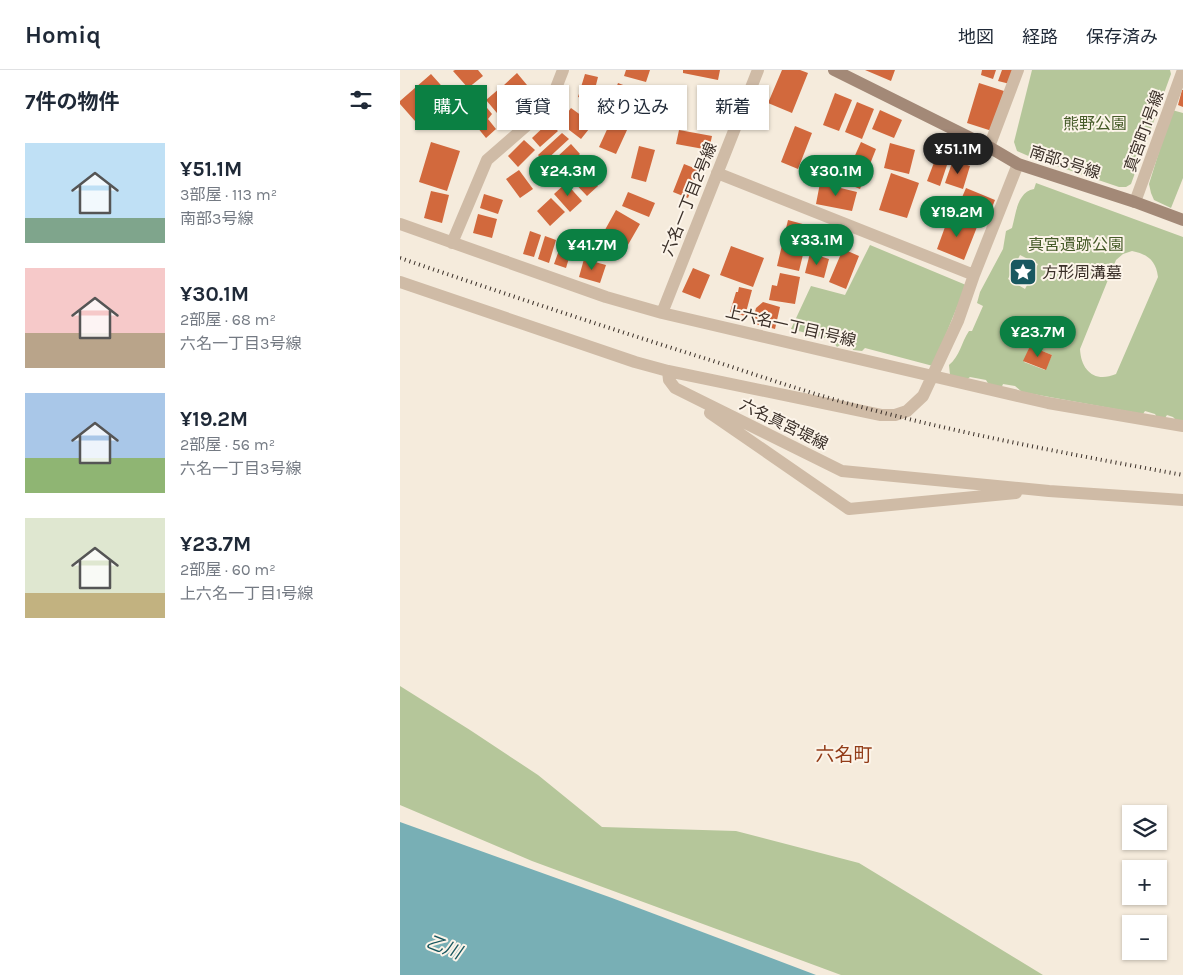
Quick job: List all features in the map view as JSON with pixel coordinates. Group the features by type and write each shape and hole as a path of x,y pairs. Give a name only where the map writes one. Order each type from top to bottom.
{"street":[{"path":"452,243 487,160 549,106 563,70"},
{"name":"六名一丁目2号線","path":"662,313 758,70"},
{"path":"989,147 1018,70"},
{"name":"真宮町1号線","path":"1135,202 1183,70"},
{"name":"南部3号線","path":"839,71 989,147 1018,164 1135,202 1183,220"},
{"path":"400,282 636,362 668,371 882,415 895,415 906,411 922,396 932,376 958,321 1018,164"},
{"path":"717,173 974,275"},
{"name":"上六名一丁目1号線","path":"400,224 606,297 662,313 1048,403 1183,426"},
{"path":"668,371 669,380 675,388 849,509 1049,491"},
{"name":"六名真宮堤線","path":"675,388 842,471 1049,491 1183,500"}],"green space":[{"name":"熊野公園","path":"1032,70 1170,70 1171,74 1131,184 1126,187 1119,187 1017,151 1014,142"},
{"path":"1172,110 1183,113 1183,178 1171,208 1154,200 1149,184"},
{"name":"真宮遺跡公園","path":"1036,183 1183,237 1183,422 1178,422 1173,417 1167,415 1165,418 1158,419 1155,414 1145,411 1143,414 1022,392 1015,386 1003,384 1001,389 989,385 986,380 970,377 965,381 950,375 949,365 956,358 969,331 972,331 983,306 977,303 980,292 1003,249 1006,231 1012,228 1018,204 1024,194 1034,189","holes":["1132,251 1146,256 1153,262 1158,277 1116,374 1102,377 1096,376 1086,369 1080,349 1116,260 1123,254","1020,255 1038,264 1025,289 1008,279","1030,346 1052,355 1045,370 1024,362"]},
{"path":"870,245 966,285 933,366 865,348 862,351 853,350 852,345 843,343 837,347 832,340 791,329 811,286 845,295"},
{"path":"400,686 538,775 602,827 736,831 859,863 1043,975 841,975 532,861 400,805"}],"water":[{"name":"乙川","path":"400,822 612,898 816,975 400,975"}],"building":[{"path":"478,70 483,76 472,85 465,85 453,71"},
{"path":"626,70 650,70 646,82 624,76"},
{"path":"683,70 720,70 718,80 683,73"},
{"path":"782,70 800,70 808,73 792,113 769,103"},
{"path":"865,70 895,70 891,81"},
{"path":"982,70 996,70 993,79 981,75"},
{"path":"1002,70 1014,70 1010,84 998,81"},
{"path":"517,73 527,85 504,85"},
{"path":"431,74 441,85 418,85"},
{"path":"585,74 598,77 596,85 582,85"},
{"path":"979,83 1004,91 992,131 967,123"},
{"path":"415,88 415,121 400,104 400,101"},
{"path":"1183,90 1183,107 1178,105"},
{"path":"497,91 497,113 487,101"},
{"path":"835,93 852,100 839,131 823,125"},
{"path":"857,102 874,109 862,139 845,132"},
{"path":"487,108 492,114 488,119 496,129 486,138 479,130 487,130"},
{"path":"571,108 579,114 579,130 588,130 581,139 569,130 569,111"},
{"path":"880,110 902,120 894,138 872,129"},
{"path":"795,126 812,133 798,169 781,162"},
{"path":"540,130 558,131 540,147 532,138"},
{"path":"607,130 627,130 616,154 599,147"},
{"path":"679,130 712,136 709,150 676,144"},
{"path":"562,133 569,139 544,162 538,155"},
{"path":"524,140 535,150 518,167 508,156"},
{"path":"431,142 460,151 447,191 419,182"},
{"path":"861,142 876,149 860,189 843,182"},
{"path":"890,143 915,150 909,174 884,168"},
{"path":"571,144 580,154 553,179 544,169"},
{"path":"639,146 655,150 646,182 631,178"},
{"path":"938,152 950,156 940,186 927,181"},
{"path":"953,160 970,166 963,189 945,183"},
{"path":"684,164 699,170 688,198 673,192"},
{"path":"580,167 598,186 587,196 569,177"},
{"path":"519,170 533,189 520,198 506,179"},
{"path":"891,173 919,183 907,218 879,210"},
{"path":"566,183 582,201 570,212 554,194"},
{"path":"820,183 857,192 852,211 816,204"},
{"path":"966,188 995,200 986,222 957,209"},
{"path":"431,191 449,195 442,223 424,218"},
{"path":"628,192 655,203 649,217 622,206"},
{"path":"484,194 503,200 498,214 480,208"},
{"path":"551,198 565,212 550,226 537,211"},
{"path":"616,210 640,224 625,250 601,237"},
{"path":"478,214 497,219 492,238 473,233"},
{"path":"949,216 977,227 964,260 937,249"},
{"path":"788,220 810,226 799,271 777,266"},
{"path":"530,231 541,235 534,257 523,254"},
{"path":"545,236 556,240 549,263 538,259"},
{"path":"562,242 573,245 566,268 554,264"},
{"path":"731,246 764,258 753,287 720,275"},
{"path":"843,249 859,256 846,289 829,282"},
{"path":"810,253 829,259 824,278 805,273"},
{"path":"584,259 606,265 600,283 579,277"},
{"path":"693,268 710,275 700,299 682,292"},
{"path":"780,273 800,277 795,304 769,300 772,285 777,286"},
{"path":"739,287 752,290 745,316 730,312"},
{"path":"763,302 780,307 775,329 752,323 756,308"},
{"path":"1030,346 1052,355 1046,370 1023,361"}],"railway":[{"path":"400,258 603,326 843,402 970,433 1183,475"}],"place":[{"name":"方形周溝墓","path":"1023,272"}],"district":[{"name":"六名町","path":"844,755"}]}
